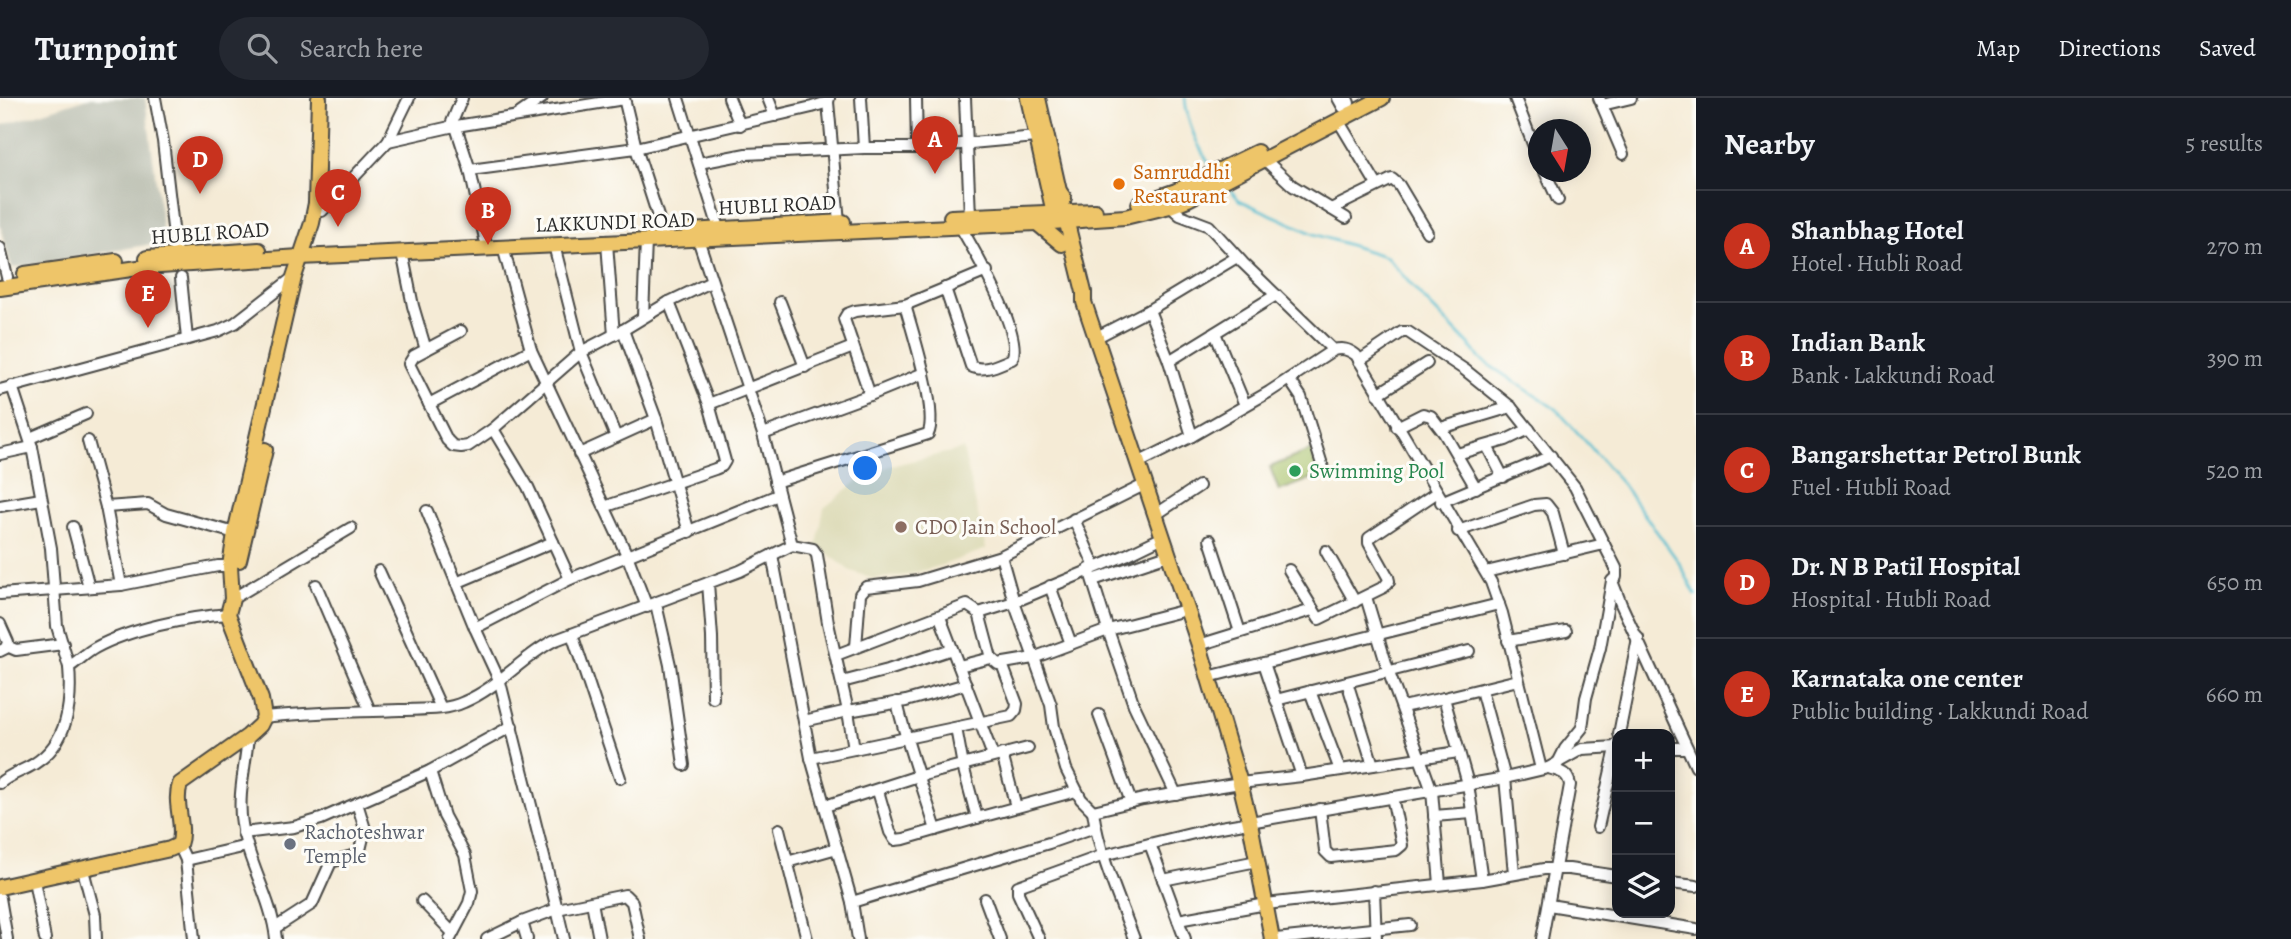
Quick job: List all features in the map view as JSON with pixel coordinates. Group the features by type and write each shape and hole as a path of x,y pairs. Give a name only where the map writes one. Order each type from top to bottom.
{"main road":[{"path":"240,525 316,203 319,98"},
{"path":"0,887 83,870 179,845 181,834 177,798 180,784 248,736 264,717 261,699 228,614 232,599 231,572 237,568 240,525 294,277 322,211 327,98"},
{"path":"1028,98 1036,137 1054,191 1090,216 1125,217 1170,206 1182,195 1246,163 1346,104 1382,98"},
{"path":"1038,98 1066,243 1199,645 1240,783 1274,939"},
{"path":"1246,163 1264,159 1320,128 1346,104"},
{"path":"1054,191 1034,218 1066,243"},
{"name":"HUBLI ROAD","path":"2,281 67,267 176,254 306,252 485,239 839,222 1090,216 1182,195"},
{"path":"1066,243 1090,216"},
{"name":"LAKKUNDI ROAD","path":"2,281 306,252 402,252 698,239 965,221"}],"street":[{"path":"155,98 163,141 176,254"},
{"path":"322,211 388,141 409,98"},
{"path":"462,98 453,127 470,170 485,239"},
{"path":"513,118 542,98"},
{"path":"678,98 719,228"},
{"path":"729,98 740,125"},
{"path":"768,98 775,116"},
{"path":"861,98 864,148"},
{"path":"916,98 917,148"},
{"path":"945,288 971,366 984,369 1012,359 1016,346 965,221 968,143 965,98"},
{"path":"1515,98 1528,131"},
{"path":"1623,154 1601,101 1631,98"},
{"path":"388,141 453,127 624,99 636,148 663,232"},
{"path":"470,170 636,148 740,125 828,100 839,222"},
{"path":"1346,104 1377,185"},
{"path":"699,163 746,154 917,148 1036,137"},
{"path":"1264,159 1293,186 1346,218"},
{"path":"1331,209 1388,180 1396,181 1427,232"},
{"path":"1550,182 1558,200"},
{"path":"1170,206 1180,215 1209,226 1237,257 1333,350"},
{"path":"698,239 762,434 792,545"},
{"path":"643,316 646,241"},
{"path":"607,243 619,332 656,419 689,532"},
{"path":"554,245 581,352 616,437"},
{"path":"503,247 531,350 652,606 670,665 684,765"},
{"path":"0,248 2,281"},
{"path":"402,252 413,306 426,350"},
{"path":"1096,338 1149,310 1237,257"},
{"path":"870,396 844,319 847,314 905,305 987,271"},
{"path":"0,390 218,331 236,323 294,277"},
{"path":"181,278 187,339"},
{"path":"461,331 414,355 409,364 439,426 453,446 461,447 468,446 493,429 581,352 710,282"},
{"path":"1169,362 1276,295"},
{"path":"604,508 715,469 725,461 709,404 669,302"},
{"path":"780,302 805,367"},
{"path":"775,482 928,434 932,423 923,373 905,305"},
{"path":"1149,310 1169,362 1192,436"},
{"path":"1359,361 1402,332 1408,332 1465,370 1511,407 1575,487 1616,568 1600,648 1586,698 1582,727 1549,767"},
{"path":"1215,333 1245,405"},
{"path":"709,404 853,347"},
{"path":"429,404 531,350"},
{"path":"1138,463 1192,436 1333,350 1350,350 1458,531 1486,572 1499,604 1518,680 1549,767 1569,777 1570,785 1542,939"},
{"path":"1378,394 1427,363"},
{"path":"762,434 870,396 923,373"},
{"path":"1289,379 1304,406 1324,471"},
{"path":"0,782 45,757 58,742 70,707 69,667 57,626 51,548 31,443 12,386"},
{"path":"1441,428 1511,407"},
{"path":"0,454 31,443 86,414"},
{"path":"1397,427 1423,414 1432,416 1476,488"},
{"path":"579,454 656,419"},
{"path":"493,429 528,487 570,579"},
{"path":"1457,454 1506,440 1529,429"},
{"path":"88,441 106,507 121,585"},
{"path":"1487,446 1503,477"},
{"path":"1289,570 1312,610 1317,617 1323,619 1384,587 1390,581 1369,543 1370,536 1439,498 1476,488 1551,456"},
{"path":"856,648 860,594 866,587 918,581 1001,556 1146,484"},
{"path":"1155,514 1199,486"},
{"path":"475,628 570,579 778,495"},
{"path":"0,506 41,499"},
{"path":"106,507 148,504 166,514 240,525"},
{"path":"1458,531 1534,505 1546,504 1553,513 1564,554"},
{"path":"427,511 500,682 564,939"},
{"path":"1074,519 1093,572 1108,630 1135,705 1176,794"},
{"path":"73,527 89,587"},
{"path":"232,599 351,528"},
{"path":"1093,572 1163,537"},
{"path":"1210,540 1240,632"},
{"path":"456,583 552,541"},
{"path":"1486,572 1604,544"},
{"path":"264,717 300,713 441,708 464,702 500,682 538,649 652,606 792,545 816,551 854,749"},
{"path":"1326,551 1360,599 1377,634 1421,758 1432,791 1440,884"},
{"path":"772,555 811,758 852,902 856,939"},
{"path":"979,613 1014,603 1050,586 1093,572 1168,555"},
{"path":"1001,556 1032,658 1051,705 1054,727 1076,791 1080,799 1093,811 1095,827 1134,939"},
{"path":"0,594 121,585 218,566 231,572"},
{"path":"379,571 441,708"},
{"path":"1612,581 1696,767"},
{"path":"708,583 713,698"},
{"path":"316,585 370,711"},
{"path":"1050,586 1071,644"},
{"path":"1208,677 1499,604"},
{"path":"836,655 967,605 979,613 991,658 1002,664 1032,658 1108,630 1186,610"},
{"path":"1199,645 1312,610"},
{"path":"69,667 94,649 121,637 228,614"},
{"path":"940,617 980,722 998,755 1016,807"},
{"path":"0,624 4,648 16,650 63,644"},
{"path":"1508,641 1566,631"},
{"path":"572,634 620,778"},
{"path":"1620,729 1639,638"},
{"path":"842,682 953,649"},
{"path":"1276,699 1469,651"},
{"path":"959,666 991,658"},
{"path":"1264,663 1302,776"},
{"path":"811,758 1011,716 1017,704 1002,664"},
{"path":"1402,707 1518,680"},
{"path":"1348,682 1373,765"},
{"path":"804,721 897,702 966,684"},
{"path":"1481,690 1505,778 1514,873"},
{"path":"1310,691 1340,770"},
{"path":"1444,698 1468,784 1482,880"},
{"path":"897,702 905,739 920,776 936,830"},
{"path":"1099,715 1131,802"},
{"path":"243,834 308,823 430,771 512,726"},
{"path":"956,728 977,818"},
{"path":"248,736 241,802 243,834 276,933 312,904 331,862 359,854 365,829 357,803"},
{"path":"1039,939 1018,893 1019,884 1104,855 1215,828 1505,778 1549,767 1583,749 1612,746"},
{"path":"825,806 920,776 1028,748"},
{"path":"1675,748 1687,748"},
{"path":"1093,811 1240,783 1458,752"},
{"path":"1598,827 1612,767"},
{"path":"422,901 451,936 472,891 465,855 444,816 430,771"},
{"path":"878,790 890,832 895,840 1076,791"},
{"path":"1320,809 1325,851 1331,857 1396,850 1402,845 1392,797"},
{"path":"1434,816 1472,813"},
{"path":"852,902 1049,844 1095,827"},
{"path":"779,829 807,939"},
{"path":"1150,844 1185,939"},
{"path":"179,845 186,860 194,939"},
{"path":"186,860 247,846"},
{"path":"787,862 837,848"},
{"path":"1163,880 1257,861"},
{"path":"1178,920 1266,904 1482,880 1514,873 1556,869 1612,875"},
{"path":"83,870 95,915 96,939"},
{"path":"34,880 45,939"},
{"path":"1675,884 1696,886"},
{"path":"1374,891 1376,933"},
{"path":"487,939 557,909 618,896 630,897 640,939"},
{"path":"0,898 6,939"},
{"path":"985,899 1000,939"},
{"path":"592,902 599,939"},
{"path":"1549,905 1696,929"},
{"path":"522,922 527,939"},
{"path":"1274,939 1376,933 1410,925"}],"shaded area":[{"path":"88,98 145,98 164,242 12,268 0,225 0,126"},
{"name":"CDO Jain School","path":"963,449 986,549 906,575 873,579 849,570 817,545 824,508 863,477 890,466"}],"green space":[{"name":"Swimming Pool","path":"1311,450 1319,476 1279,491 1270,467"}],"waterway":[{"path":"1185,98 1194,135 1213,168"},
{"path":"1226,184 1239,200 1314,234 1387,257 1480,359 1557,410 1623,485 1678,561 1696,595"}],"place":[{"name":"Shanbhag Hotel","path":"935,174"},
{"name":"Samruddhi Restaurant","path":"1119,184"},
{"name":"Dr. N B Patil Hospital","path":"200,194"},
{"name":"Bangarshettar Petrol Bunk","path":"338,227"},
{"name":"Indian Bank","path":"488,245"},
{"name":"Karnataka one center","path":"148,328"},
{"name":"Swimming Pool","path":"1295,471"},
{"name":"CDO Jain School","path":"901,527"},
{"name":"Rachoteshwar Temple","path":"290,844"}]}
